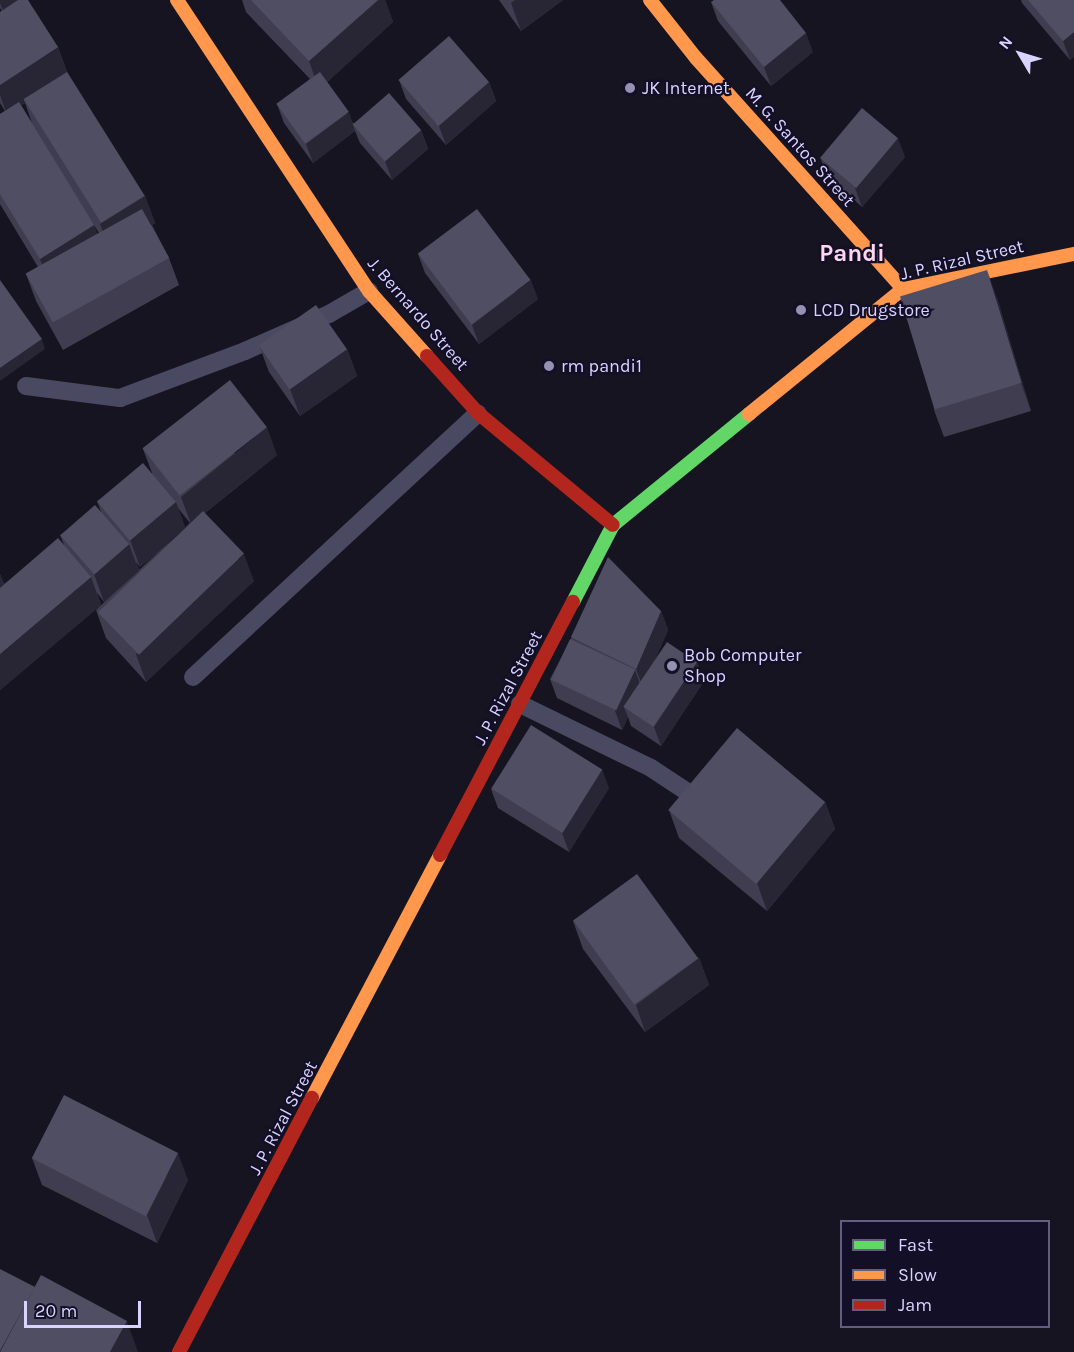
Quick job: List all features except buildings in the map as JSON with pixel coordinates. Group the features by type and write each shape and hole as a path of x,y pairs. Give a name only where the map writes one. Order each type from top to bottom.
{"main road":[{"name":"J. Bernardo Street","path":"177,0 369,291 478,413 613,525"},
{"name":"M. G. Santos Street","path":"650,0 696,58 903,289"},
{"name":"J. P. Rizal Street","path":"179,1352 613,525 903,289 1074,254"}],"lane":[{"path":"26,387 120,398 245,351 329,314 369,291"},
{"path":"193,677 478,413"},
{"path":"520,704 651,768 692,795"}],"traffic: fast":[{"path":"573,602 613,525 749,414"}],"traffic: slow":[{"path":"177,0 369,291 427,356"},
{"path":"650,0 696,58 903,289"},
{"path":"749,414 903,289 1074,254"},
{"path":"312,1098 440,855"}],"traffic: jam":[{"path":"427,356 478,413 613,525"},
{"path":"440,855 573,602"},
{"path":"179,1352 312,1098"}],"place":[{"name":"JK Internet","path":"630,88"},
{"name":"LCD Drugstore","path":"801,310"},
{"name":"rm pandi1","path":"549,366"},
{"name":"Bob Computer Shop","path":"672,666"}],"district":[{"name":"Pandi","path":"852,254"}]}
